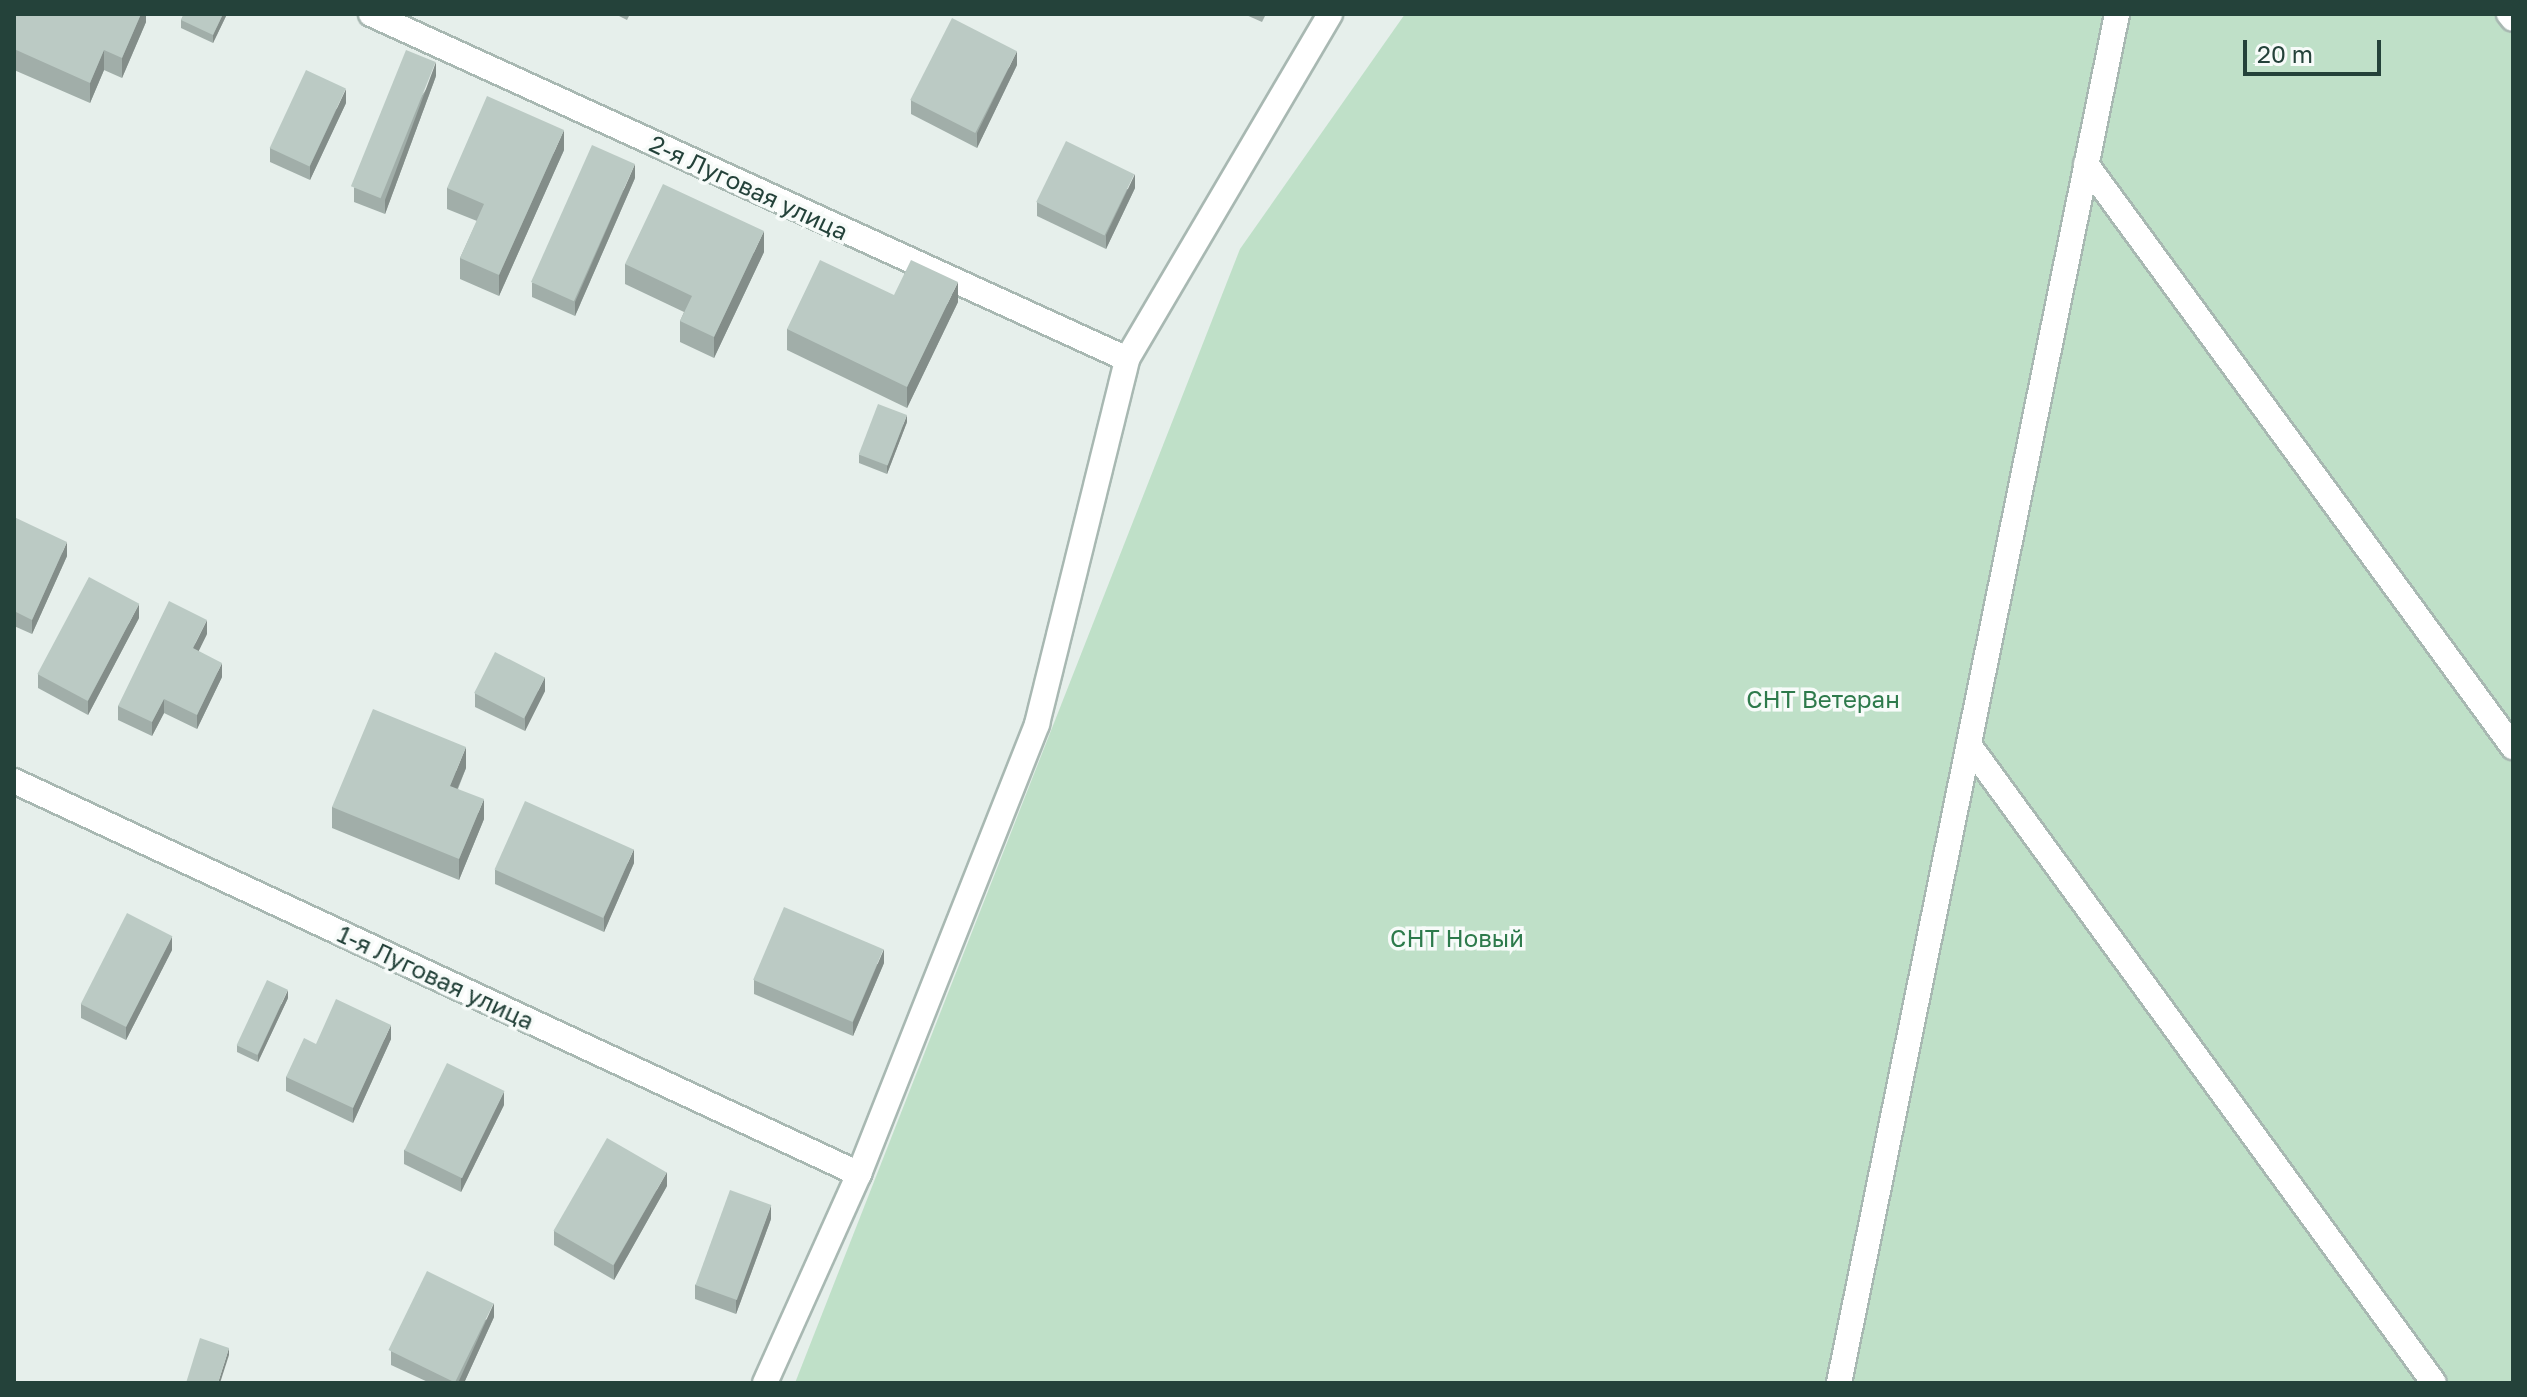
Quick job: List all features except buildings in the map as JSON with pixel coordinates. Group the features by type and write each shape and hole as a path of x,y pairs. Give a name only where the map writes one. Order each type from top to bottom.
{"street":[{"name":"2-я Луговая улица","path":"371,14 1127,359"},
{"path":"765,1383 859,1174 1037,724 1127,359 1330,14"},
{"path":"1839,1383 2117,14"},
{"path":"2509,14 2513,19"},
{"path":"2086,164 2513,747"},
{"path":"1969,745 2434,1383"},
{"name":"1-я Луговая улица","path":"14,781 859,1174"}],"green space":[{"name":"СНТ Ветеран","path":"1405,14 2513,14 2513,1383 795,1383 1240,249"}],"park label":[{"name":"СНТ Новый","path":"1457,938"}]}
